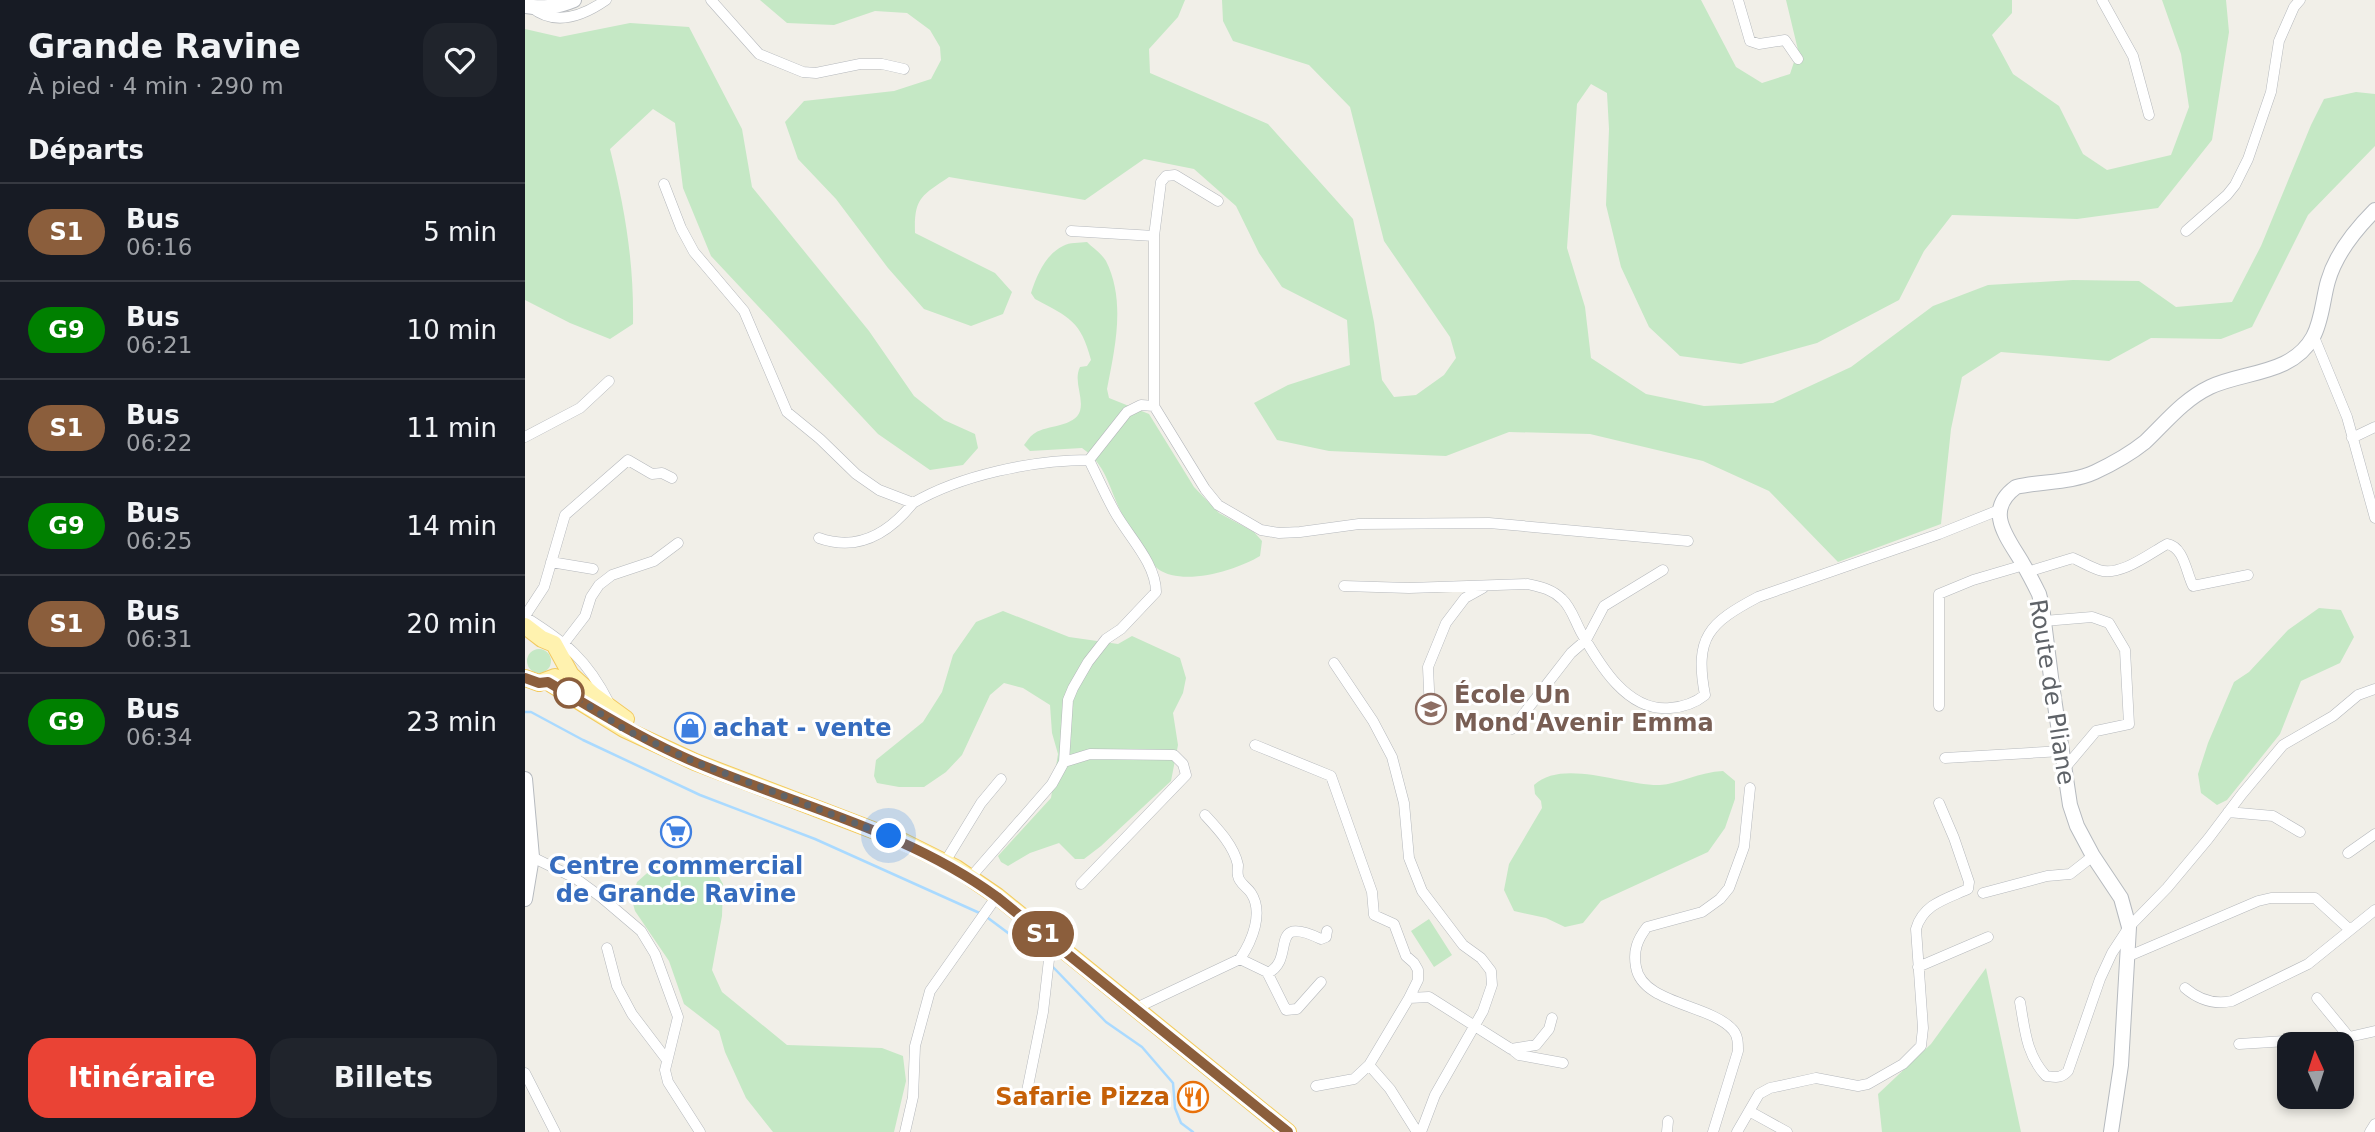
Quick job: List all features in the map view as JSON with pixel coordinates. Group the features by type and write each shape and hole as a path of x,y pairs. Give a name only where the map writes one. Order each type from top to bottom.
{"main road":[{"path":"525,626 558,649 571,676 637,728 642,736"},
{"path":"525,645 543,639"},
{"path":"534,684 558,673 562,660"},
{"path":"534,684 695,762 889,836 945,862 997,897 1288,1132"}],"street":[{"path":"528,7 557,7 574,0"},
{"path":"528,7 541,16 559,19 589,12 606,0"},
{"path":"711,0 759,54 803,72 816,73 860,64 882,64 904,69"},
{"path":"1738,0 1751,41 1759,44 1785,40 1798,59"},
{"path":"2102,0 2133,56 2150,115"},
{"path":"2186,231 2227,195 2248,159 2271,92 2279,41 2298,1"},
{"path":"1218,201 1175,175 1166,176 1161,182 1154,236 1154,406 1205,489 1219,505 1261,530 1279,533 1359,523 1489,523 1688,541"},
{"path":"664,184 681,228 694,252 744,312 787,412 879,491 913,503"},
{"path":"1344,586 1409,589 1528,584 1551,591 1568,606 1600,663 1620,688 1642,705 1659,709 1695,703 1705,695 1700,671 1704,640 1715,624 1732,611 1787,586 1939,534 1999,510 2006,494 2016,486 2093,473 2128,454 2191,398 2212,386 2287,363 2301,352 2313,337 2329,278 2342,249 2359,225 2375,210"},
{"path":"1071,231 1154,236"},
{"path":"2313,337 2347,417 2375,518"},
{"path":"525,437 580,408 609,381"},
{"path":"819,538 841,544 865,540 895,523 913,503 928,494 969,479 1030,465 1089,460 1127,412 1141,405 1154,406"},
{"path":"2352,438 2375,427"},
{"path":"613,709 588,668 565,642 525,616 542,592 565,515 628,460 652,474 662,473 673,478"},
{"path":"970,877 1052,784 1064,762 1068,700 1088,662 1106,639 1121,629 1156,592 1156,584 1147,562 1116,513 1089,460"},
{"name":"Route de Pliane","path":"1999,510 2008,540 2039,594 2073,816 2093,856 2120,898 2129,927 2120,1065 2111,1132"},
{"path":"565,642 585,616 591,597 599,585 612,575 654,561 678,543"},
{"path":"1939,706 1939,594 1973,580 2073,558 2102,571 2113,570 2125,567 2167,544 2179,550 2193,586 2248,575"},
{"path":"551,562 593,569"},
{"path":"1512,729 1571,653 1586,640 1604,606 1663,570"},
{"path":"1430,712 1428,667 1446,623 1465,597 1487,586"},
{"path":"2044,621 2092,617 2109,623 2125,650 2129,724 2096,731 2064,769"},
{"path":"1333,663 1373,722 1392,757 1404,803 1409,858 1422,891 1463,945 1482,958 1491,971 1492,985 1483,1011 1473,1024 1435,1095 1419,1132"},
{"path":"2020,1002 2026,1038 2035,1064 2046,1076 2064,1075 2068,1071 2105,967 2129,927 2168,888 2283,745 2333,716 2358,695 2375,689"},
{"path":"1255,745 1331,776 1372,892 1374,915 1394,924 1406,956 1419,970 1418,980 1409,998 1369,1065 1354,1079 1316,1086"},
{"path":"1945,758 2062,751"},
{"path":"1064,762 1090,754 1174,755 1183,764 1186,775 1081,884"},
{"path":"525,779 532,857 525,899"},
{"path":"945,862 981,803 1001,779"},
{"path":"1713,1132 1738,1051 1738,1041 1733,1031 1703,1011 1647,987 1637,973 1635,947 1647,927 1702,912 1720,900 1729,888 1744,847 1750,788"},
{"path":"1737,1132 1759,1094 1770,1088 1816,1078 1858,1086 1880,1078 1903,1064 1921,1046 1923,1028 1916,929 1919,918 1930,906 1968,889 1969,882 1939,803"},
{"path":"2228,812 2273,816 2300,832"},
{"path":"1134,1009 1240,959 1249,946 1253,934 1255,902 1251,892 1239,879 1235,857 1223,834 1205,816"},
{"path":"2348,853 2375,834"},
{"path":"1983,893 2047,876 2070,874 2093,856"},
{"path":"532,857 575,878 641,931 655,954 678,1017 665,1070 668,1082 701,1132"},
{"path":"905,1132 913,1097 915,1046 930,991 997,897"},
{"path":"2129,956 2257,901 2271,898 2315,898 2349,929"},
{"path":"2185,988 2199,999 2222,1003 2232,1001 2318,958 2349,929 2375,910"},
{"path":"1268,973 1275,970 1279,964 1287,935 1301,930 1321,939 1326,937 1327,932"},
{"path":"1918,967 1988,937"},
{"path":"1025,1096 1043,1012 1051,942"},
{"path":"607,948 617,986 640,1024 667,1060"},
{"path":"1240,959 1268,973 1284,1006 1290,1011 1297,1010 1321,982"},
{"path":"1409,998 1429,997 1519,1055 1563,1063"},
{"path":"2317,998 2345,1032"},
{"path":"1511,1049 1536,1045 1545,1036 1552,1018"},
{"path":"2354,1036 2375,1031"},
{"path":"2239,1044 2277,1042"},
{"path":"1369,1065 1390,1089 1419,1132"},
{"path":"525,1073 555,1132"},
{"path":"1749,1111 1787,1132"},
{"path":"2370,1132 2375,1124"}],"green space":[{"path":"760,0 1185,0 1178,17 1149,49 1150,73 1268,124 1353,219 1374,322 1382,380 1394,397 1416,395 1444,375 1456,358 1450,337 1384,241 1350,107 1309,65 1233,41 1223,21 1222,0 1701,0 1736,67 1762,83 1790,74 1798,50 1786,0 2012,0 2012,13 1992,35 2013,74 2059,106 2083,154 2107,170 2171,155 2189,107 2181,54 2162,0 2226,0 2229,32 2212,140 2158,208 2077,219 1952,215 1924,251 1899,300 1817,343 1741,364 1680,356 1649,327 1621,267 1606,205 1609,129 1607,93 1591,84 1577,104 1567,248 1585,307 1591,358 1646,394 1704,406 1773,403 1851,367 1933,306 1988,285 2073,280 2139,281 2176,307 2232,302 2261,246 2324,99 2356,92 2375,94 2375,146 2308,215 2252,327 2221,339 2151,338 2109,361 2001,352 1962,377 1951,429 1941,524 1838,562 1769,491 1703,461 1590,434 1509,432 1446,456 1329,451 1277,440 1254,403 1288,385 1350,365 1347,320 1282,287 1259,253 1236,206 1194,169 1144,159 1085,200 949,177 921,199 916,212 915,233 995,273 1012,292 1003,314 971,326 924,309 888,268 836,199 798,159 785,122 804,101 894,91 931,79 941,60 940,47 930,30 907,13 875,11 834,25 787,23"},
{"path":"630,23 689,27 742,129 752,187 869,331 914,396 944,420 975,434 978,448 963,465 930,470 878,434 711,256 683,188 675,123 653,109 610,149 628,236 633,324 610,339 570,323 525,300 525,29 560,37"},
{"path":"1087,242 1106,261 1116,292 1117,325 1107,389 1109,398 1149,414 1194,487 1219,513 1254,532 1262,541 1260,556 1210,575 1181,577 1158,569 1127,523 1105,476 1090,455 1082,448 1030,451 1024,445 1035,433 1067,423 1080,411 1078,372 1080,367 1087,366 1091,360 1083,337 1065,316 1035,299 1031,293 1039,273 1051,255 1066,245"},
{"path":"2319,608 2341,610 2354,637 2340,663 2301,681 2280,734 2227,800 2217,805 2201,793 2198,774 2234,682 2249,672 2288,630"},
{"path":"1003,611 1069,637 1118,644 1132,636 1180,658 1186,678 1183,693 1173,713 1178,745 1171,781 1084,859 1075,859 1059,843 1030,853 1008,866 1001,862 998,856 1051,798 1058,754 1052,733 1050,705 1023,688 1004,683 990,695 962,755 946,772 924,787 899,787 877,783 874,776 876,760 923,722 942,692 953,655 976,622"},
{"path":"539,649 548,652 551,661 548,670 539,673 530,670 527,661 530,652"},
{"path":"1723,771 1735,781 1735,799 1725,828 1708,852 1601,901 1583,923 1565,927 1546,918 1514,911 1504,890 1509,864 1542,808 1534,785 1546,777 1577,773 1660,785"},
{"path":"686,858 711,863 723,884 722,916 712,970 722,992 787,1045 882,1048 903,1056 906,1081 894,1132 773,1132 746,1098 725,1052 719,1031 684,1004 669,961 635,911 632,900 637,882 654,867"},
{"path":"1429,919 1452,955 1434,967 1411,931"},
{"path":"1986,968 2021,1132 1882,1132 1878,1094 1931,1044"}],"waterway":[{"path":"525,712 531,712 583,740 700,795 815,839 984,915 1047,962"},
{"path":"1052,966 1106,1022 1142,1047 1173,1083 1175,1108 1181,1123 1193,1132"}],"bus line":[{"name":"S1","path":"525,678 532,682 548,682 624,729 695,762 889,836 956,868 997,897 1288,1132"}],"place":[{"name":"École Un Mond'Avenir Emma","path":"1431,709"},
{"name":"achat - vente","path":"690,728"},
{"name":"Centre commercial de Grande Ravine","path":"676,832"},
{"name":"Safarie Pizza","path":"1193,1097"}],"route":[{"path":"569,693 624,729 695,762 889,836"}]}
